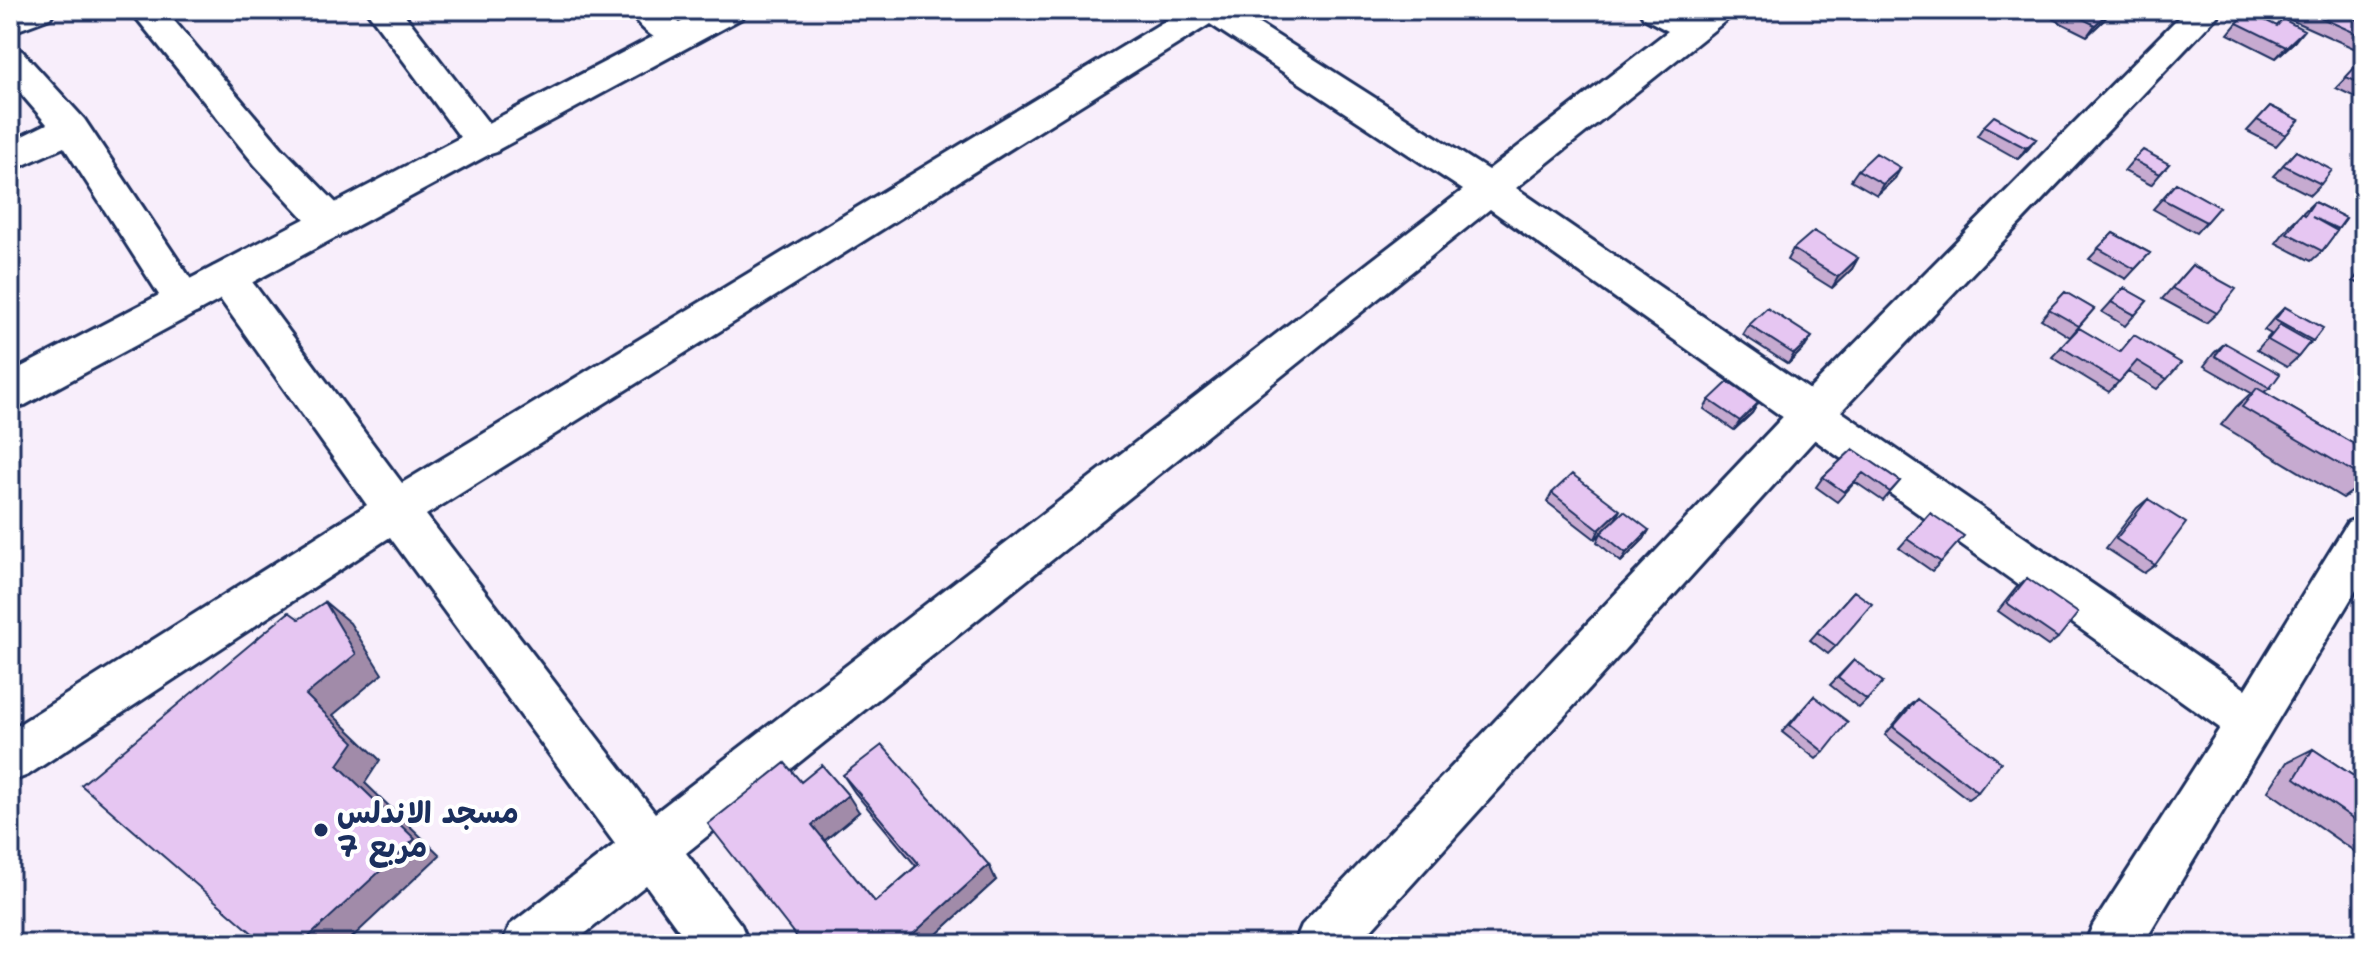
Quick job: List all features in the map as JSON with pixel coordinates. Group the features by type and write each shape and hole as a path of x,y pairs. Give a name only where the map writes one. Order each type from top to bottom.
{"street":[{"path":"10,22 38,10"},
{"path":"147,10 268,156 331,222"},
{"path":"383,10 484,143"},
{"path":"645,10 677,37"},
{"path":"10,393 730,10"},
{"path":"10,758 396,510 1210,10 1488,188 2252,722"},
{"path":"1321,944 1812,414 2206,10"},
{"path":"2344,10 2364,19"},
{"path":"529,944 651,851 1488,188 1688,17"},
{"path":"10,59 71,128 184,301"},
{"path":"10,158 71,128"},
{"path":"227,278 396,510 722,944"},
{"path":"2112,944 2252,722 2364,536"}],"building":[{"path":"2065,10 2111,10 2095,25"},
{"path":"2304,10 2335,10 2364,23 2364,37"},
{"path":"2248,12 2277,26 2283,19 2304,30 2286,47 2237,23"},
{"path":"2357,65 2364,69 2364,85 2346,77"},
{"path":"2270,106 2299,120 2286,135 2257,120"},
{"path":"1994,116 2036,139 2026,148 1984,126"},
{"path":"2143,150 2169,164 2160,174 2133,160"},
{"path":"2296,151 2332,170 2321,184 2283,165"},
{"path":"1876,153 1901,168 1883,184 1858,170"},
{"path":"2176,183 2219,207 2206,222 2162,199"},
{"path":"2314,202 2346,218 2338,229 2312,217 2337,231 2322,251 2287,233"},
{"path":"1814,231 1858,258 1838,277 1793,249"},
{"path":"2113,233 2150,253 2135,269 2098,248"},
{"path":"2192,265 2236,289 2217,313 2172,288"},
{"path":"2124,288 2147,301 2135,315 2111,302"},
{"path":"2065,292 2094,309 2079,326 2049,309"},
{"path":"2285,307 2323,328 2313,341 2275,320"},
{"path":"1767,308 1812,337 1794,354 1749,325"},
{"path":"2280,325 2310,342 2298,357 2268,340"},
{"path":"2079,328 2120,352 2134,335 2181,363 2167,379 2137,361 2119,382 2061,347"},
{"path":"2225,343 2280,374 2270,388 2215,356"},
{"path":"1728,382 1758,403 1740,421 1709,400"},
{"path":"2257,388 2364,450 2364,478 2242,407"},
{"path":"1853,449 1900,481 1890,492 1863,473 1844,492 1823,477"},
{"path":"1572,474 1620,510 1599,530 1552,493"},
{"path":"2148,499 2186,523 2155,565 2116,539"},
{"path":"1624,511 1649,530 1626,553 1601,533"},
{"path":"1930,513 1964,536 1941,562 1907,539"},
{"path":"2027,578 2078,613 2058,638 2007,603"},
{"path":"1854,591 1872,604 1836,646 1817,632"},
{"path":"325,602 356,654 306,695 354,742 338,765 415,839 301,944 265,944 81,785 289,612 299,619"},
{"path":"1854,660 1883,682 1867,700 1838,678"},
{"path":"1814,696 1848,722 1824,752 1790,725"},
{"path":"1917,699 2001,762 1978,792 1893,727"},
{"path":"882,745 989,865 902,944 802,944 708,824 785,763 801,782 822,765 848,795 812,825 875,902 919,864 843,775"},
{"path":"2313,749 2364,783 2364,826 2295,778"}],"place":[{"name":"مسجد الاندلس مربع 7","path":"321,830"}]}
